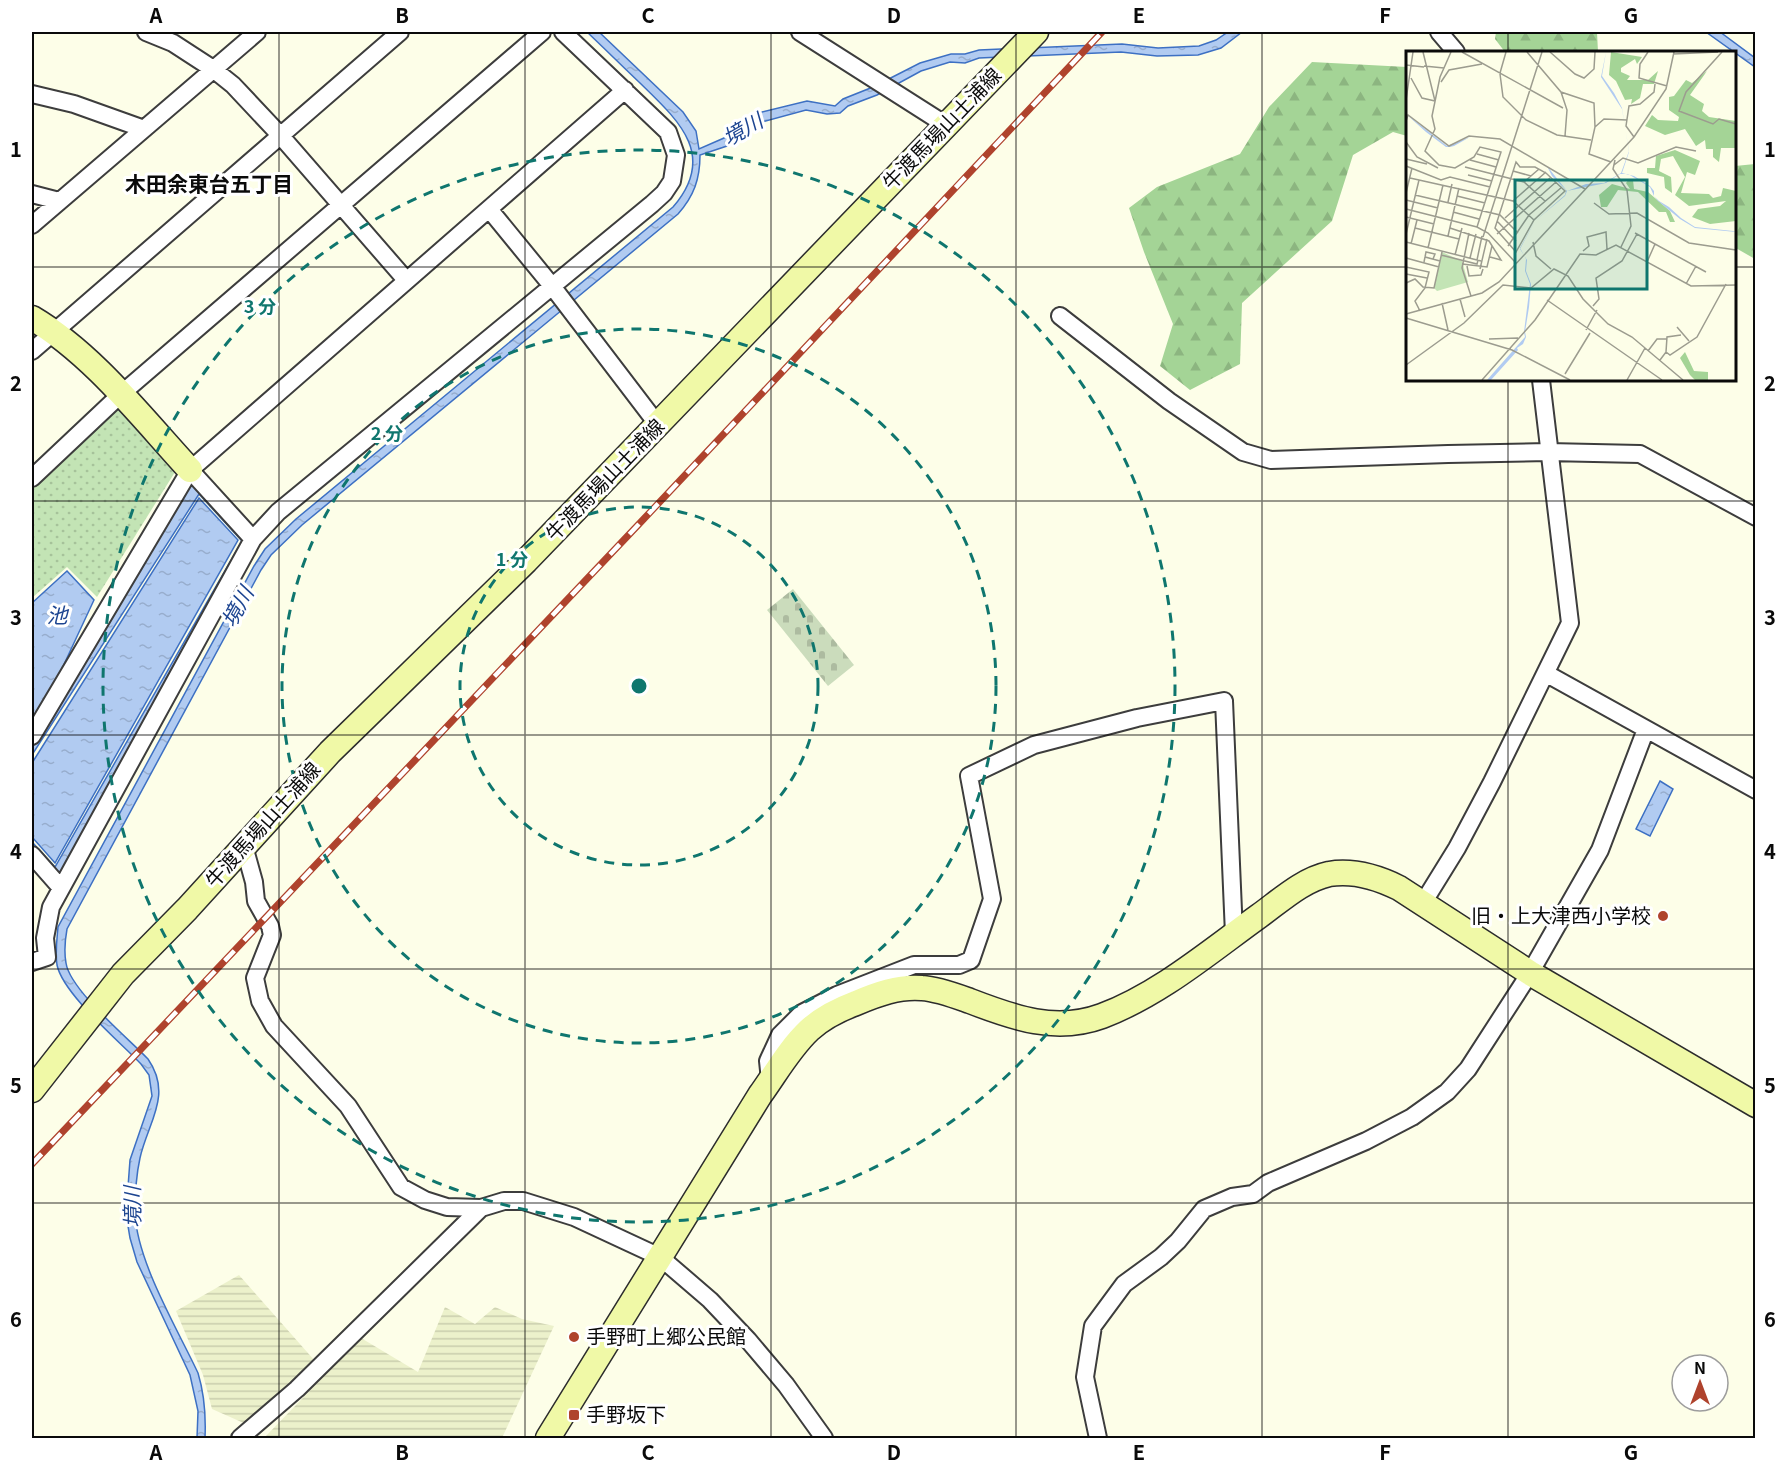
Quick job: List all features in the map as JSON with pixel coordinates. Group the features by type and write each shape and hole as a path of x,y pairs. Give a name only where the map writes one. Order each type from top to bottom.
{"street":[{"path":"146,32 173,43 233,84 406,280"},
{"path":"32,225 257,32"},
{"path":"32,351 400,32"},
{"path":"32,478 120,394 542,32"},
{"path":"32,962 47,957 45,938 51,907 253,539 278,512 652,204 664,193 672,181 675,155 668,132 563,32"},
{"path":"800,32 946,125"},
{"name":"牛渡馬場山土浦線","path":"32,1090 123,974 187,909 330,752 526,561 1036,32"},
{"path":"1438,32 1455,51"},
{"path":"34,726 190,470 625,90"},
{"path":"32,94 74,104 144,129"},
{"path":"32,194 59,201"},
{"path":"489,208 658,425"},
{"path":"1060,316 1179,408 1243,452 1271,460 1548,453 1640,454 1755,517"},
{"path":"32,318 54,331 78,351 253,539"},
{"path":"1424,903 1462,839 1547,674 1570,623 1541,381"},
{"path":"1547,674 1755,790"},
{"path":"770,1080 768,1061 780,1035 802,1013 837,995 914,965 959,965 970,960 992,900 969,776 1034,745 1137,718 1224,701 1234,934"},
{"path":"1098,1438 1085,1377 1092,1326 1124,1284 1161,1257 1178,1241 1204,1209 1232,1197 1253,1194 1268,1183 1366,1141 1412,1117 1447,1092 1468,1069 1530,973 1600,850 1646,729"},
{"path":"244,846 255,882 256,901 270,926 272,935 255,978 260,1001 274,1026 348,1106 401,1187 425,1200 447,1207 481,1208 504,1201 523,1201 574,1217 660,1257 710,1300 748,1340 786,1385 824,1438"},
{"path":"32,855 61,888"},
{"path":"548,1438 759,1095 792,1048 811,1028 840,1010 874,996 903,988 924,988 959,997 1025,1021 1045,1024 1082,1022 1114,1011 1171,979 1300,886 1328,874 1354,873 1384,880 1424,903 1530,973 1755,1105"},
{"path":"240,1438 297,1389 481,1208"}],"green space":[{"path":"1496,32 1597,32 1598,51 1504,51 1495,39"},
{"path":"1312,62 1406,67 1406,136 1393,132 1353,155 1332,221 1242,303 1240,364 1190,390 1160,366 1173,324 1129,208 1157,187 1240,154 1269,107"},
{"path":"1756,164 1755,259 1736,248 1736,166"},
{"path":"118,408 175,472 97,597 67,567 32,598 32,489"},
{"path":"793,589 854,665 828,686 767,610"},
{"path":"239,1275 315,1361 246,1424 212,1409 203,1375 176,1311"},
{"path":"445,1307 475,1324 495,1307 522,1319 554,1326 502,1438 264,1438 361,1338 418,1372"}],"water":[{"name":"境川","path":"587,32 599,32 683,112 696,131 699,149 724,138 754,114 807,101 835,106 843,99 873,87 920,63 951,54 965,54 979,50 1122,44 1158,48 1199,46 1216,40 1228,32 1242,32 1221,48 1198,55 1157,56 1121,52 979,58 965,63 950,62 921,71 877,95 848,106 840,113 827,114 806,110 758,123 727,146 700,155 695,187 678,214 302,525 271,555 67,929 65,942 66,963 78,986 88,1000 148,1059 155,1072 159,1097 140,1158 136,1186 137,1232 150,1273 198,1373 204,1406 205,1438 197,1438 198,1411 190,1375 137,1262 126,1214 130,1160 152,1096 149,1075 141,1064 80,1003 61,977 56,960 58,927 265,549 296,519 673,207 686,188 692,171 692,155 688,139 668,111"},
{"path":"1706,32 1720,32 1755,58 1755,67 1736,53 1736,51 1733,51"},
{"path":"190,475 249,539 61,883 32,850 32,842 55,867 242,541 199,494 32,755 32,744"},
{"path":"199,498 238,540 55,863 32,837 32,763"},
{"name":"池","path":"67,571 94,600 38,720 32,714 32,603"},
{"path":"1660,781 1673,789 1650,836 1636,829"}],"railway":[{"path":"32,1164 1102,32"}],"place":[{"name":"旧・上大津西小学校","path":"1663,916"},
{"name":"手野町上郷公民館","path":"574,1337"},
{"name":"手野坂下","path":"574,1415"}],"district":[{"name":"木田余東台五丁目","path":"209,185"}]}
